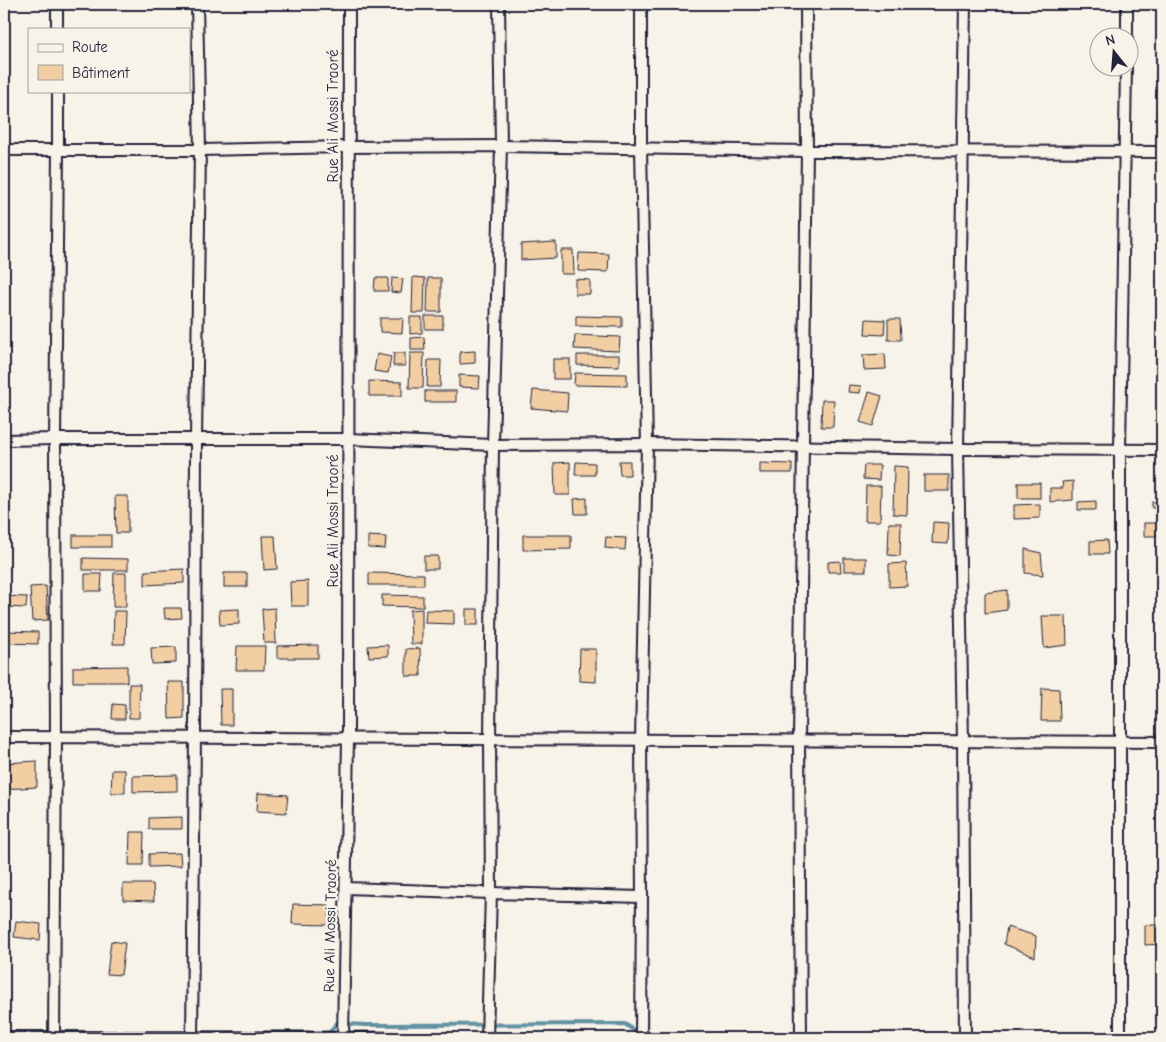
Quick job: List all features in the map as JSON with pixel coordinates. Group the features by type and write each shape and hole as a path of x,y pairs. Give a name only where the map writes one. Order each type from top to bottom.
{"street":[{"path":"57,4 57,28"},
{"path":"192,1037 200,150 197,4"},
{"name":"Rue Ali Mossi Traoré","path":"344,1038 348,738 349,4"},
{"path":"487,1038 491,893 490,739 493,445 501,146 499,4"},
{"path":"641,4 641,148 647,444 641,740 641,1038"},
{"path":"801,1038 798,739 807,151 806,4"},
{"path":"965,4 958,448 963,742 965,1038"},
{"path":"1127,4 1127,28"},
{"path":"1120,1038 1120,449 1126,78"},
{"path":"54,1037 55,439 58,92"},
{"path":"4,150 200,150 501,146 807,151 1162,152"},
{"path":"4,440 348,440 493,445 647,444 1162,450"},
{"path":"4,737 1162,742"},
{"path":"346,888 642,897"},
{"path":"4,1036 432,1038"}],"building":[{"path":"556,242 556,258 521,260 521,244"},
{"path":"561,250 573,250 574,274 561,274"},
{"path":"579,253 609,254 608,272 578,271"},
{"path":"413,277 425,278 424,313 412,313"},
{"path":"375,278 388,278 388,291 374,291"},
{"path":"392,278 403,279 401,293 391,292"},
{"path":"428,278 441,278 441,312 427,312"},
{"path":"575,279 590,280 590,294 575,294"},
{"path":"425,316 443,316 443,329 425,329"},
{"path":"576,316 622,317 622,327 576,326"},
{"path":"410,317 422,317 422,333 410,334"},
{"path":"380,318 403,318 402,333 380,332"},
{"path":"866,319 885,320 884,335 865,334"},
{"path":"888,319 900,319 901,340 888,340"},
{"path":"575,335 620,337 619,351 574,349"},
{"path":"424,337 425,350 411,350 411,338"},
{"path":"475,351 475,363 460,364 460,352"},
{"path":"394,353 405,353 405,366 393,366"},
{"path":"410,353 424,353 423,388 409,388"},
{"path":"377,354 391,357 388,373 374,371"},
{"path":"885,354 886,369 864,370 863,355"},
{"path":"577,355 619,355 619,366 577,365"},
{"path":"553,359 570,359 570,379 553,379"},
{"path":"428,360 441,360 440,387 427,387"},
{"path":"575,373 627,374 627,386 574,385"},
{"path":"459,375 480,376 479,388 459,387"},
{"path":"369,381 402,382 402,396 369,396"},
{"path":"849,385 861,386 860,393 848,392"},
{"path":"533,390 568,393 567,411 531,408"},
{"path":"425,391 456,391 456,402 425,402"},
{"path":"869,392 882,396 873,426 860,422"},
{"path":"822,400 834,400 833,427 821,427"},
{"path":"619,461 630,461 630,475 620,475"},
{"path":"570,462 570,495 555,495 554,463"},
{"path":"576,462 595,463 595,475 575,475"},
{"path":"760,463 792,464 792,473 760,473"},
{"path":"864,465 880,465 879,480 863,479"},
{"path":"894,466 908,467 907,515 893,514"},
{"path":"924,475 949,475 949,491 924,491"},
{"path":"1073,481 1073,500 1050,502 1050,488 1063,488 1062,482"},
{"path":"1018,483 1040,483 1040,498 1018,498"},
{"path":"866,486 881,486 880,521 865,521"},
{"path":"115,496 128,496 128,533 116,533"},
{"path":"587,498 587,514 575,514 574,499"},
{"path":"1096,501 1096,510 1078,510 1078,502"},
{"path":"1152,502 1162,502 1162,508 1152,508"},
{"path":"1040,504 1040,518 1014,519 1014,505"},
{"path":"933,522 949,523 948,544 932,543"},
{"path":"889,523 901,523 900,556 888,555"},
{"path":"1144,523 1162,523 1162,536 1144,536"},
{"path":"73,535 111,535 111,547 73,547"},
{"path":"523,535 571,535 571,549 523,550"},
{"path":"262,536 275,536 277,569 264,570"},
{"path":"368,536 386,537 385,549 368,548"},
{"path":"606,537 626,538 625,550 605,548"},
{"path":"1107,540 1108,554 1090,554 1090,541"},
{"path":"1025,549 1041,553 1043,575 1025,573"},
{"path":"424,556 438,556 438,569 424,569"},
{"path":"83,558 128,559 128,570 83,570"},
{"path":"844,558 866,558 866,571 844,571"},
{"path":"840,561 841,572 828,572 828,562"},
{"path":"906,563 907,586 889,587 889,564"},
{"path":"184,569 184,583 145,585 145,571"},
{"path":"114,573 126,573 126,607 113,607"},
{"path":"224,573 247,573 247,587 224,587"},
{"path":"369,573 424,574 424,585 369,585"},
{"path":"85,574 102,574 101,591 85,591"},
{"path":"308,581 308,606 291,606 290,582"},
{"path":"46,586 48,620 32,621 30,587"},
{"path":"1007,590 1007,610 985,613 985,593"},
{"path":"382,595 423,596 423,607 382,606"},
{"path":"4,596 27,597 26,608 4,607"},
{"path":"164,608 181,608 182,618 165,619"},
{"path":"275,608 276,643 264,643 262,609"},
{"path":"239,609 239,624 220,625 219,610"},
{"path":"422,609 422,644 411,644 410,610"},
{"path":"466,609 478,609 478,625 466,625"},
{"path":"426,610 454,611 454,624 425,623"},
{"path":"114,611 126,611 125,644 113,644"},
{"path":"1042,616 1066,616 1067,645 1044,648"},
{"path":"4,631 38,632 38,644 4,643"},
{"path":"318,645 318,658 277,658 277,646"},
{"path":"388,645 388,656 369,657 368,646"},
{"path":"237,646 265,646 264,670 236,670"},
{"path":"176,647 176,663 152,664 151,648"},
{"path":"420,648 421,676 406,676 406,649"},
{"path":"580,649 596,649 596,682 579,681"},
{"path":"127,666 127,682 73,682 73,667"},
{"path":"168,682 184,682 184,718 169,719"},
{"path":"129,684 140,684 139,718 129,718"},
{"path":"1042,688 1059,689 1060,721 1041,721"},
{"path":"220,689 232,689 232,725 221,725"},
{"path":"113,704 125,705 125,719 112,719"},
{"path":"37,761 37,787 4,789 4,763"},
{"path":"112,770 125,770 125,793 111,793"},
{"path":"177,775 177,791 133,792 133,776"},
{"path":"258,793 288,795 286,813 257,811"},
{"path":"182,817 182,829 149,829 149,818"},
{"path":"130,832 144,832 143,865 129,865"},
{"path":"180,853 181,866 149,867 149,854"},
{"path":"123,884 153,884 154,901 123,900"},
{"path":"293,904 329,905 329,925 292,924"},
{"path":"16,921 41,924 40,940 14,937"},
{"path":"1145,925 1162,925 1162,944 1145,945"},
{"path":"1007,927 1036,936 1035,957 1004,944"},
{"path":"111,941 125,943 121,975 107,974"}],"waterway":[{"path":"332,1036 331,1030 337,1023 364,1025 625,1024 639,1034"}]}
